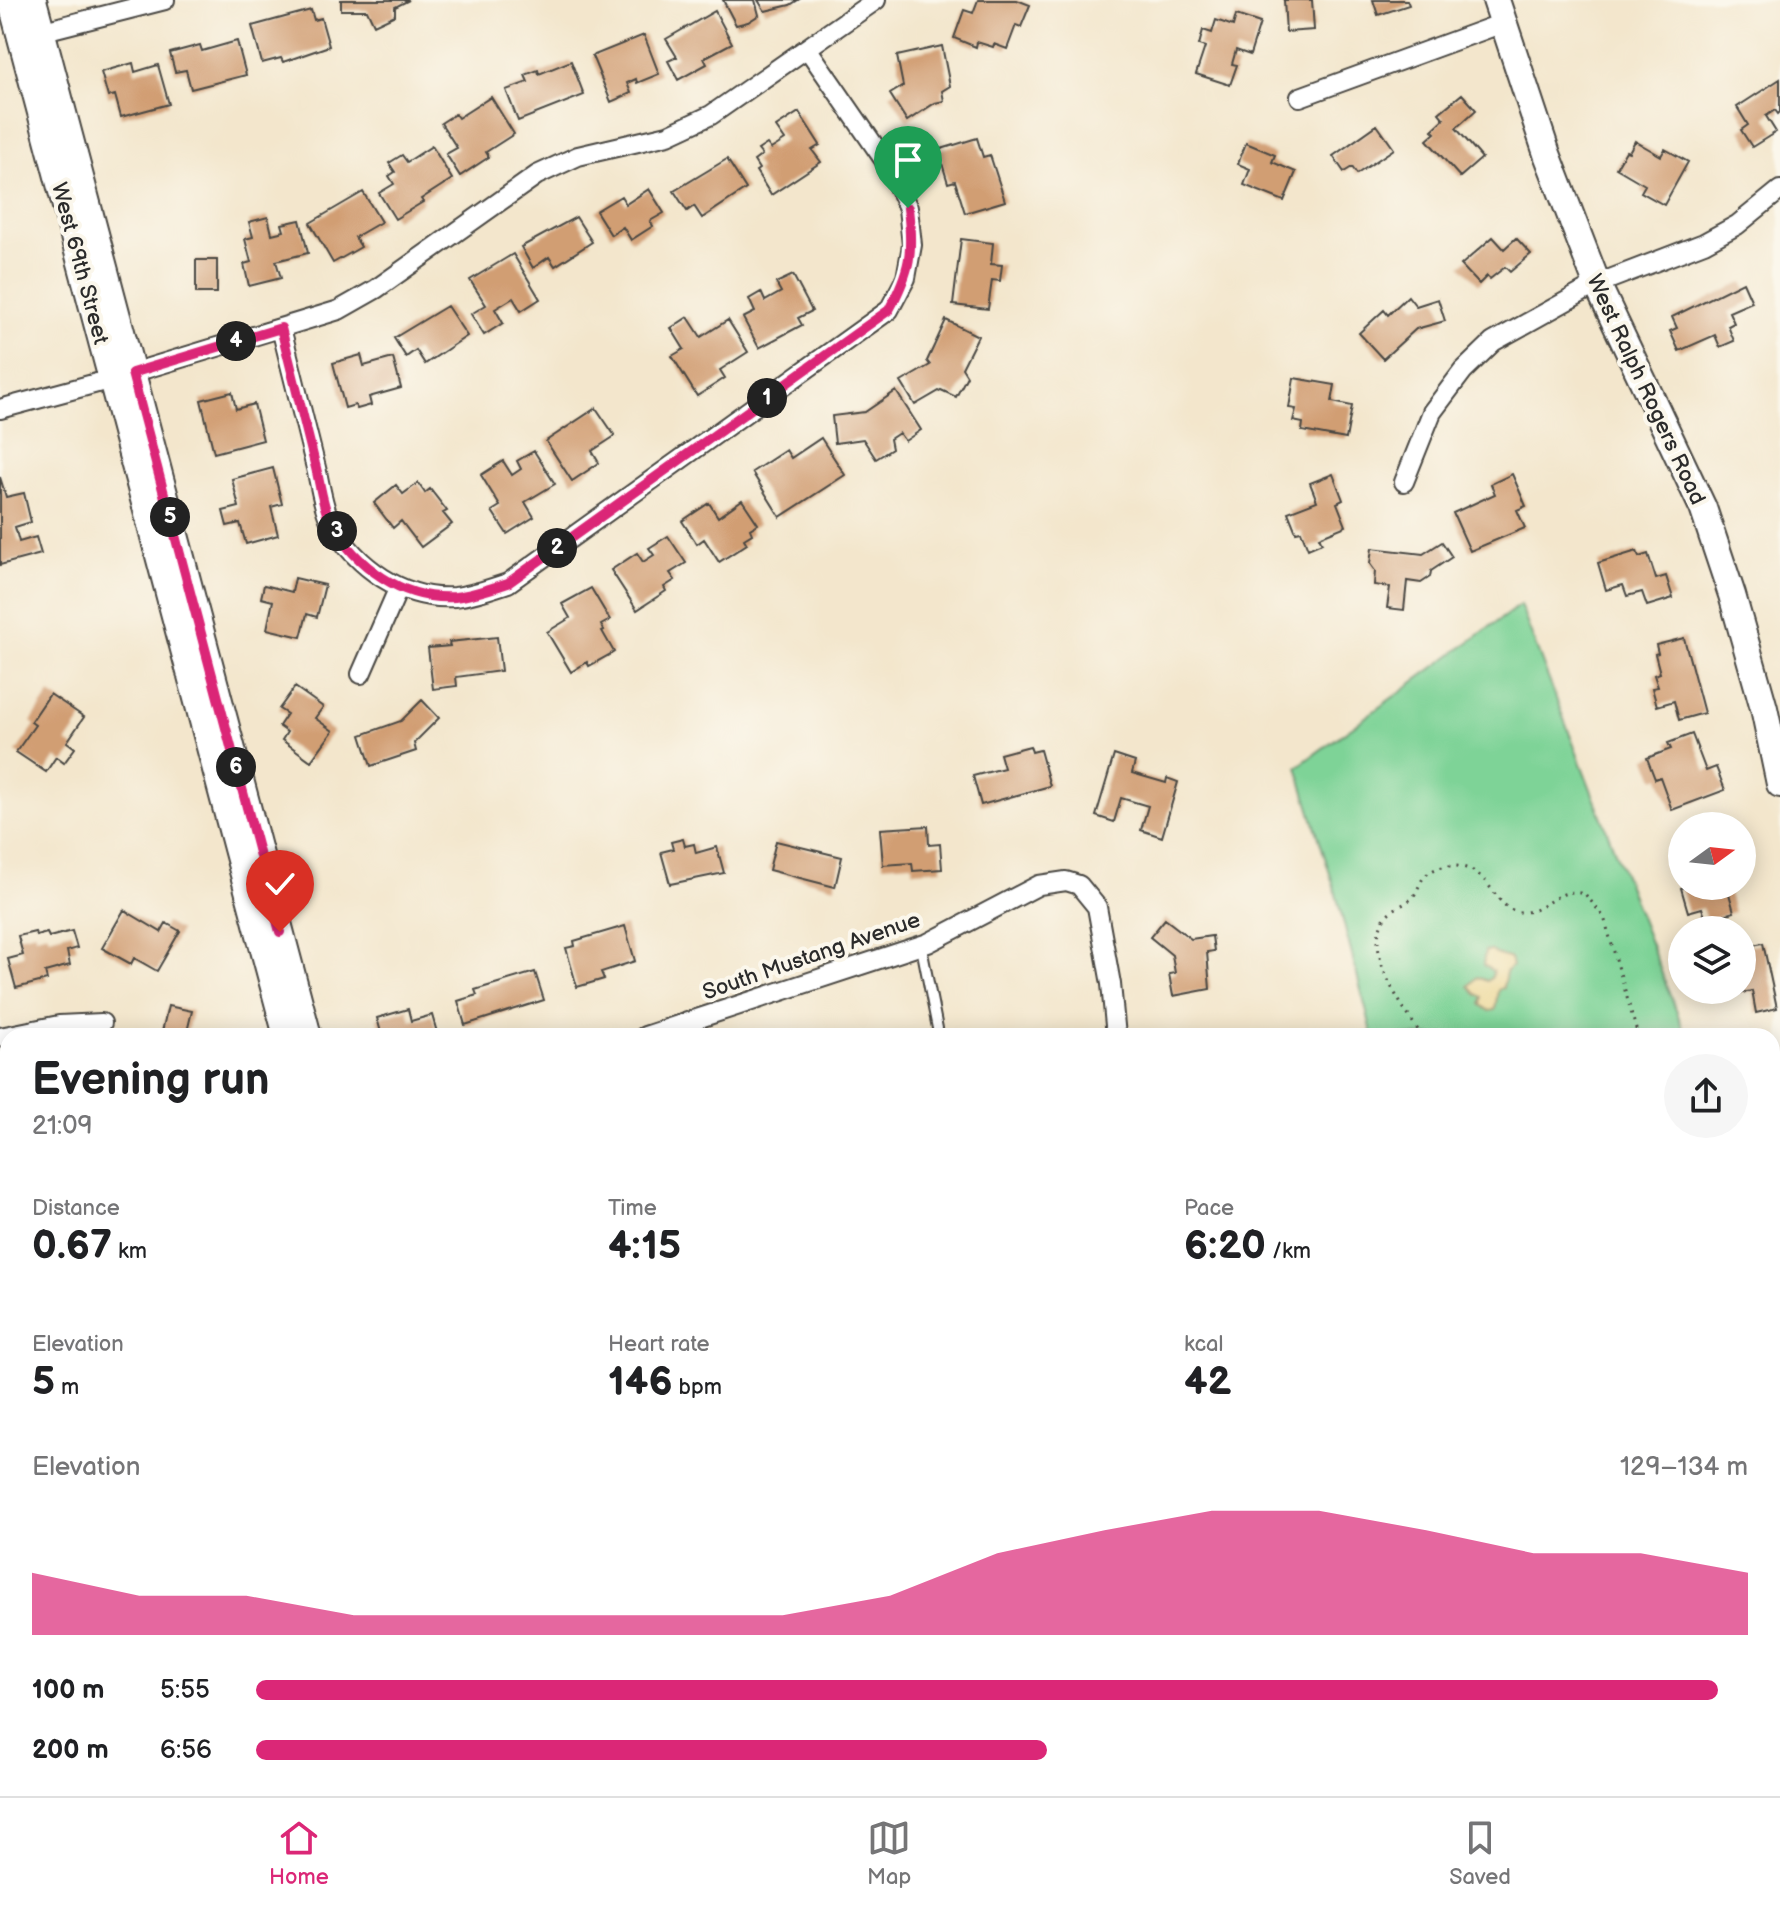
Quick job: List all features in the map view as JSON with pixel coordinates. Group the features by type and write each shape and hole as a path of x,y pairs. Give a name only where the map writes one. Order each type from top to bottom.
{"main road":[{"name":"West 69th Street","path":"11,0 31,34 122,376 306,1028"},
{"name":"West 69th Street","path":"31,34 33,0"},
{"name":"West Ralph Rogers Road","path":"1500,11 1547,154 1597,284 1703,508 1764,708 1780,784"},
{"name":"West 69th Street","path":"122,376 285,1028"}],"street":[{"path":"31,34 165,0"},
{"path":"0,409 122,376 339,310 376,289 537,175 578,156 668,135 711,115 876,0"},
{"path":"1300,97 1500,11"},
{"path":"281,328 329,520 348,548 370,571 399,587 428,597 455,597 508,583 889,310 906,278 912,245 908,208 889,167 807,48"},
{"path":"1404,482 1432,412 1463,371 1493,342 1597,284 1704,243 1737,225 1780,190"},
{"path":"361,674 399,587"},
{"name":"South Mustang Avenue","path":"669,1028 921,945 1039,885 1066,881 1079,885 1097,907 1115,1028"},
{"path":"44,1028 102,1023"}],"lane":[{"path":"921,945 937,1028"}],"path":[{"path":"1417,1028 1396,997 1383,966 1377,935 1385,915 1413,897 1424,876 1441,866 1464,867 1482,876 1502,904 1519,912 1532,911 1568,892 1585,894 1604,917 1636,1028"}],"green space":[{"path":"1520,605 1668,989 1668,1004 1674,1004 1683,1028 1371,1028 1335,890 1297,767"}],"sand":[{"path":"1485,951 1510,959 1512,966 1506,972 1503,987 1498,990 1495,1010 1489,1011 1481,1005 1482,997 1469,986 1477,977 1487,981 1492,977 1493,971 1483,965"}],"building":[{"path":"341,0 409,0 395,7 395,15 374,25 367,10 341,10"},
{"path":"723,0 755,0 759,15 736,25"},
{"path":"758,0 798,0 765,11"},
{"path":"978,0 1017,0 1030,5 1021,27 1016,25 1007,49 977,42 976,47 954,38 964,10 973,13"},
{"path":"1284,0 1312,0 1314,30 1286,32"},
{"path":"1373,0 1407,0 1409,5 1378,15"},
{"path":"311,10 314,20 321,18 329,46 283,62 281,58 262,63 252,26"},
{"path":"715,11 732,43 704,58 707,64 678,80 668,61 677,57 666,39"},
{"path":"1236,15 1260,23 1250,55 1236,50 1232,64 1237,65 1230,85 1196,74 1205,47 1199,45 1203,30 1212,33 1216,20 1233,26"},
{"path":"644,35 659,74 637,83 636,79 627,83 631,93 611,102 592,56"},
{"path":"237,41 246,75 191,89 186,70 175,72 170,53 200,45 202,51"},
{"path":"942,46 950,86 942,91 944,101 935,103 907,121 890,94 903,86 897,56"},
{"path":"571,61 584,95 518,121 506,90 528,82 525,75 538,70 539,74"},
{"path":"133,63 135,72 158,65 169,104 121,117 115,95 108,97 101,72"},
{"path":"1780,79 1780,112 1778,114 1775,110 1766,116 1776,132 1752,147 1741,130 1748,125 1737,107"},
{"path":"1462,94 1476,110 1456,128 1482,158 1460,177 1427,140 1435,133 1432,130 1444,119 1439,113"},
{"path":"491,97 514,134 486,152 489,157 460,176 446,154 457,148 441,123 455,114 458,118"},
{"path":"799,112 820,145 812,150 821,162 771,195 756,171 759,169 754,161 762,155 758,150 767,144 771,149 785,140 776,127"},
{"path":"1377,125 1394,149 1357,174 1352,167 1344,172 1333,156"},
{"path":"977,138 983,157 990,155 1005,201 965,213 955,181 948,183 938,150"},
{"path":"1635,141 1661,156 1665,149 1688,162 1664,205 1641,192 1645,185 1616,168"},
{"path":"1246,143 1275,155 1272,162 1296,172 1284,201 1244,185 1250,169 1238,164"},
{"path":"432,146 452,179 395,219 379,193 394,184 389,176 395,172 389,163 402,155 407,162"},
{"path":"727,159 746,189 702,218 694,206 687,211 674,191"},
{"path":"649,189 664,213 650,221 653,226 631,240 623,227 611,235 596,211 621,196 626,204"},
{"path":"363,192 381,222 355,237 361,247 333,263 310,223"},
{"path":"268,217 272,234 284,231 282,224 300,220 308,253 276,261 281,278 249,286 244,264 251,262 245,239 253,237 249,222"},
{"path":"576,217 592,242 555,266 549,257 533,268 521,247"},
{"path":"1493,237 1504,249 1516,238 1531,254 1510,272 1505,267 1479,284 1461,265"},
{"path":"961,239 993,243 991,264 1002,265 1000,281 992,280 988,309 953,305"},
{"path":"513,254 540,299 521,311 513,298 495,309 503,323 484,335 471,314 486,305 470,280"},
{"path":"196,260 217,260 217,293 196,293"},
{"path":"793,275 812,311 798,318 802,325 759,348 743,318 755,312 749,299 761,292 765,301 781,292 776,283"},
{"path":"1743,282 1752,302 1729,312 1734,323 1728,326 1734,341 1720,347 1715,335 1679,351 1670,331 1677,328 1672,317"},
{"path":"1408,296 1416,306 1438,299 1445,321 1416,329 1383,359 1359,333 1384,310 1388,315"},
{"path":"447,306 467,336 425,364 416,350 406,357 394,338"},
{"path":"688,317 701,337 728,320 748,352 720,370 725,378 697,396 672,356 684,349 671,328"},
{"path":"946,320 978,336 962,368 967,376 956,397 941,390 915,405 901,382 930,365 927,361"},
{"path":"361,355 364,366 393,358 401,388 369,397 371,405 345,408 333,363"},
{"path":"1294,378 1335,385 1332,402 1352,406 1346,439 1302,431 1303,423 1293,421 1296,409 1289,408"},
{"path":"896,391 921,430 905,441 899,433 890,439 892,449 876,459 863,439 835,443 832,416 865,412"},
{"path":"232,392 236,409 254,404 263,440 214,453 201,400"},
{"path":"596,408 615,436 592,451 599,463 572,481 546,441"},
{"path":"821,438 845,475 780,517 752,472 786,450 791,458"},
{"path":"534,451 555,484 525,502 534,517 507,534 492,511 500,506 481,475 503,461 512,475 521,469 517,461"},
{"path":"273,468 282,504 271,507 278,535 246,544 240,523 227,526 223,511 239,507 232,479"},
{"path":"1333,474 1343,500 1337,503 1346,526 1319,537 1322,543 1308,549 1301,531 1296,532 1288,512 1317,501 1310,483"},
{"path":"1512,474 1526,506 1517,510 1525,528 1470,551 1453,513 1495,494 1491,484"},
{"path":"0,477 6,497 24,493 31,522 15,527 19,542 36,537 41,554 0,565"},
{"path":"418,483 425,493 430,489 447,511 443,513 452,524 421,547 401,521 393,528 374,503 396,485 403,494"},
{"path":"742,500 758,524 750,529 752,534 744,539 747,544 719,562 704,539 697,544 682,521 709,503 718,517"},
{"path":"668,536 686,563 670,573 675,580 664,587 666,591 637,610 611,570 637,553 643,562 654,555 649,548"},
{"path":"1442,542 1452,557 1431,571 1430,577 1421,583 1407,581 1404,610 1387,608 1390,587 1374,585 1375,571 1370,564 1372,548 1423,554"},
{"path":"1637,551 1639,557 1648,554 1656,579 1666,576 1673,598 1647,606 1642,592 1627,596 1623,585 1606,590 1598,563"},
{"path":"295,578 325,585 317,617 307,614 301,637 267,629 273,601 261,598 264,585 292,592"},
{"path":"591,588 610,620 601,625 614,652 571,672 547,632 570,618 562,604"},
{"path":"497,637 501,671 456,677 457,686 433,689 428,648 450,646 449,642"},
{"path":"1684,638 1704,713 1679,720 1674,701 1657,706 1652,688 1658,687 1654,675 1660,673 1656,645"},
{"path":"295,687 323,707 315,718 333,731 311,761 282,740 287,732 279,726 287,714 279,709"},
{"path":"50,694 84,717 67,742 75,748 64,763 56,757 46,772 16,752 35,725 31,722"},
{"path":"422,700 439,718 414,743 416,751 371,766 361,735 401,721"},
{"path":"1692,734 1706,771 1716,767 1725,790 1672,810 1660,777 1655,779 1647,758 1671,749 1668,743"},
{"path":"1030,746 1032,752 1040,750 1050,786 981,805 973,776 1004,768 1000,754"},
{"path":"1114,755 1135,762 1132,773 1166,783 1167,778 1178,782 1162,837 1141,830 1148,806 1121,798 1114,822 1096,816"},
{"path":"928,826 929,845 940,844 942,869 913,871 912,863 883,865 880,829"},
{"path":"683,839 685,846 694,844 696,853 717,847 724,873 670,884 661,852 673,849 671,842"},
{"path":"776,841 842,857 835,887 769,870"},
{"path":"1684,900 1731,900 1734,912 1705,916 1702,908 1688,912"},
{"path":"124,910 161,932 166,923 180,931 157,971 134,958 131,964 102,948"},
{"path":"1165,919 1191,939 1212,936 1214,951 1207,952 1210,989 1173,996 1169,974 1175,973 1172,955 1150,937"},
{"path":"625,926 635,961 601,972 604,979 577,987 566,948 575,946 574,941"},
{"path":"72,931 77,948 67,951 70,965 45,972 47,980 16,988 8,959 23,955 18,936 35,932 36,936 47,933 49,937"},
{"path":"1763,943 1777,1008 1756,1013 1754,1004 1756,944"},
{"path":"535,972 544,1000 465,1025 458,1001 477,995 475,990"},
{"path":"168,1006 192,1011 188,1028 163,1028"},
{"path":"408,1009 411,1021 432,1015 436,1028 380,1028 377,1018"}],"route":[{"path":"280,932 132,373 281,328 329,520 348,548 370,571 399,587 428,597 455,597 479,592 508,583 889,310 906,278 912,245 908,208"}]}
